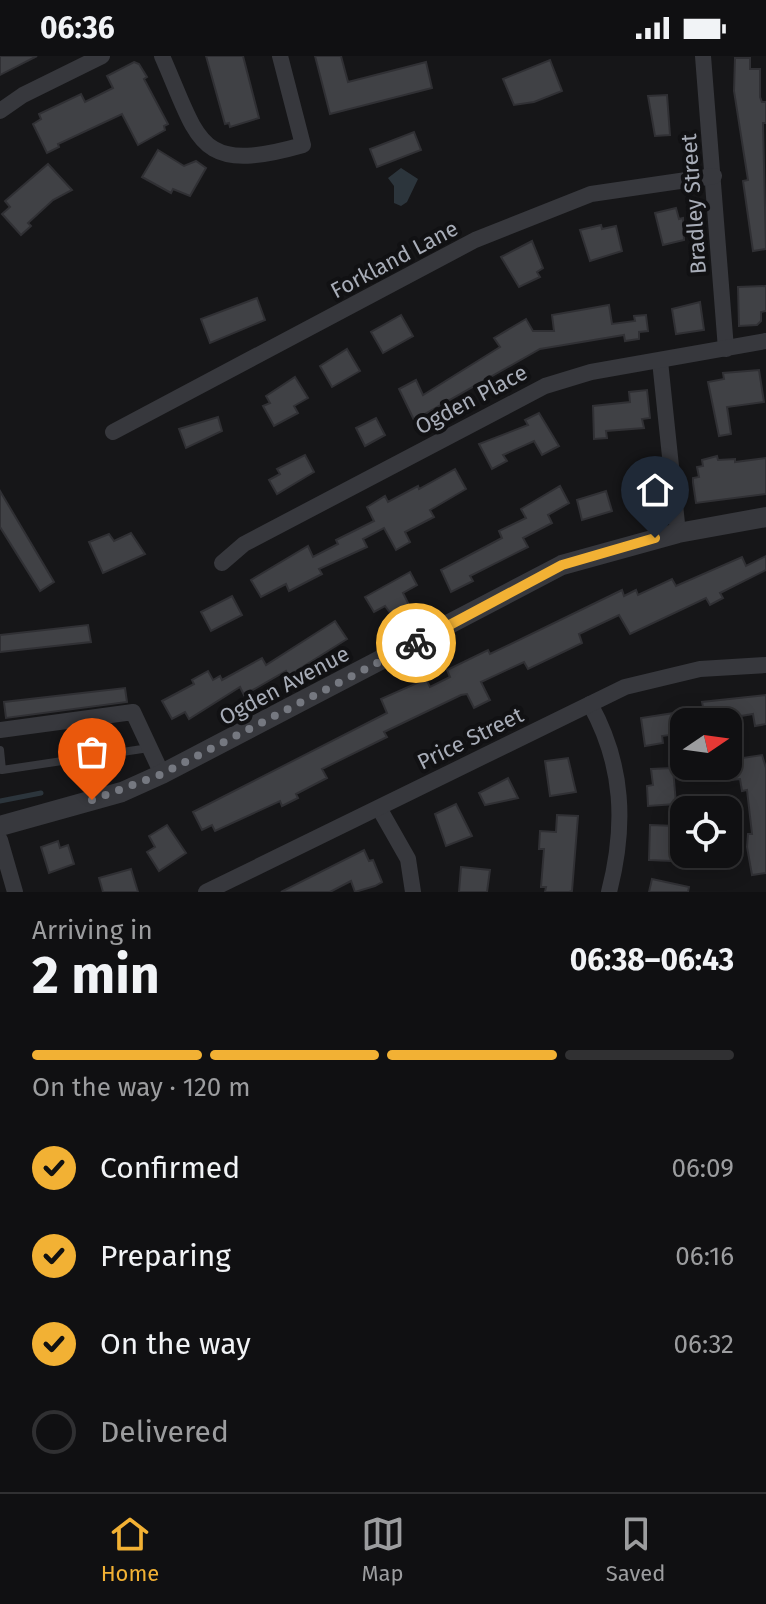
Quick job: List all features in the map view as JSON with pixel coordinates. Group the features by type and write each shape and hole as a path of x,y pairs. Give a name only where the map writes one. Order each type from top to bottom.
{"street":[{"path":"0,111 23,95 102,56"},
{"path":"162,56 196,133 216,153 239,158 303,145 280,56"},
{"name":"Bradley Street","path":"703,56 726,349"},
{"name":"Forkland Lane","path":"113,432 475,240 591,194 714,176"},
{"name":"Ogden Place","path":"222,563 244,544 545,386 591,372 766,341"},
{"path":"660,361 678,533"},
{"name":"Ogden Avenue","path":"0,826 122,792 162,774 562,565 678,533 766,517"},
{"name":"Price Street","path":"215,890 625,687 665,676 740,665 766,665"},
{"path":"590,704 605,730 620,795 620,850 609,892"},
{"path":"0,730 133,712 162,774"},
{"path":"379,808 408,859 413,892"},
{"path":"0,840 15,892"}],"lane":[{"path":"0,750 2,770 150,748"}],"shaded area":[{"path":"401,168 418,179 407,202 401,206 394,203 394,186 388,178"}],"building":[{"path":"0,56 37,56 0,75"},
{"path":"206,56 243,56 259,118 230,127 229,123 225,124"},
{"path":"315,56 341,56 348,82 426,62 432,88 330,114"},
{"path":"735,58 750,58 750,69 760,69 760,97 762,102 766,102 766,123 763,123 766,249 753,251 743,181 748,180 734,91"},
{"path":"550,60 562,91 534,102 514,105 503,79"},
{"path":"134,62 139,64 147,77 144,79 168,124 164,126 165,130 138,145 122,114 58,144 59,147 47,153 33,124 41,119 39,114 81,94 85,102 113,88 107,76"},
{"path":"667,95 670,135 655,136 648,96"},
{"path":"414,132 421,150 377,167 370,149"},
{"path":"158,150 184,166 196,161 206,168 190,196 173,189 171,193 142,177"},
{"path":"48,164 72,190 53,200 28,223 31,226 21,235 2,214 10,207 5,201"},
{"path":"676,208 679,219 683,218 684,240 663,245 655,213"},
{"path":"601,225 602,229 616,226 622,251 590,261 580,230"},
{"path":"532,241 543,268 537,272 540,277 519,287 501,257"},
{"path":"766,286 766,311 761,312 761,321 757,325 739,326 738,287"},
{"path":"257,298 265,320 210,343 201,319"},
{"path":"700,302 704,330 676,334 672,309"},
{"path":"609,305 612,324 635,321 634,316 646,315 648,331 639,332 639,339 625,341 624,335 540,349 414,420 399,389 416,380 423,395 500,347 494,338 526,319 533,331 554,331 552,315"},
{"path":"401,315 413,336 383,353 371,332"},
{"path":"347,349 360,371 332,387 320,366"},
{"path":"759,370 764,402 727,407 731,434 719,436 708,382 724,379 723,373"},
{"path":"295,377 308,398 294,406 298,413 274,426 263,406 270,403 266,396"},
{"path":"647,390 650,418 642,419 644,428 606,431 607,438 594,439 593,406 630,402 629,392"},
{"path":"539,413 559,446 542,455 534,441 503,455 507,461 492,469 479,444 528,425 525,420"},
{"path":"218,417 222,431 186,448 179,429"},
{"path":"376,418 385,435 365,446 356,428"},
{"path":"305,455 314,472 277,494 269,480 280,474 277,469"},
{"path":"717,456 718,460 735,459 735,462 766,458 766,494 696,503 693,478 699,477 697,467 703,466 702,460"},
{"path":"455,469 466,489 430,510 434,517 405,532 410,542 396,550 384,528 363,539 367,547 319,569 322,574 289,591 286,584 261,597 251,580 308,546 313,557 338,544 336,540 374,521 367,507 385,496 388,502 418,486 419,489"},
{"path":"652,470 656,485 634,488 631,475"},
{"path":"560,486 569,503 548,515 552,523 523,538 528,547 470,576 473,581 451,592 441,570 502,538 499,531 526,518 521,509"},
{"path":"0,491 54,582 40,591 0,527"},
{"path":"606,491 612,511 582,520 577,500"},
{"path":"131,533 145,554 103,573 89,542 109,534 114,541"},
{"path":"766,556 766,570 720,593 723,598 710,605 706,598 630,634 619,615 579,634 582,643 528,669 524,662 481,682 490,700 474,708 467,694 461,695 384,732 387,737 322,769 327,778 296,794 298,798 282,806 280,801 215,831 212,825 202,830 193,812 387,713 381,699 426,679 430,687 450,677 447,670 488,650 490,654 622,590 624,596 636,590 638,595 672,579 676,586 742,557 746,566"},
{"path":"410,572 417,585 403,593 410,607 408,611 394,618 385,606 374,612 365,597"},
{"path":"232,596 242,615 211,631 201,612"},
{"path":"335,621 347,639 288,676 286,671 244,695 240,687 189,719 185,712 172,719 162,701 194,684 192,680 208,671 213,680 220,676 222,680 262,658 266,665"},
{"path":"88,625 91,642 0,652 0,635"},
{"path":"125,688 127,702 6,718 4,702"},
{"path":"766,695 766,724 755,726 753,714 742,716 742,708 703,708 702,702"},
{"path":"670,714 670,735 662,736 663,743 645,746 641,718"},
{"path":"762,755 766,768 766,873 752,875 747,847 748,834 752,834 747,790 742,791 740,780 742,758"},
{"path":"568,758 576,792 550,796 545,761"},
{"path":"670,768 675,796 670,796 670,804 648,806 647,786 653,785 651,769"},
{"path":"508,778 518,798 485,805 479,793"},
{"path":"456,804 472,836 446,846 435,814"},
{"path":"557,815 578,816 572,891 545,892 546,887 541,887 544,849 539,849 540,831 556,832"},
{"path":"167,825 186,853 159,871 147,852 155,847 149,836"},
{"path":"650,825 670,826 670,861 649,860"},
{"path":"58,841 60,848 68,845 74,864 49,873 41,847"},
{"path":"364,850 369,861 373,860 382,882 375,886 355,892 351,881 330,892 281,892"},
{"path":"461,867 490,870 487,892 459,892"},
{"path":"131,869 138,892 103,892 99,878"},
{"path":"652,879 689,887 688,892 649,892"}],"waterway":[{"path":"0,801 41,793"}],"way so far":[{"path":"92,800 122,792 162,774 416,643"}],"route":[{"path":"416,643 562,565 655,538"}]}
